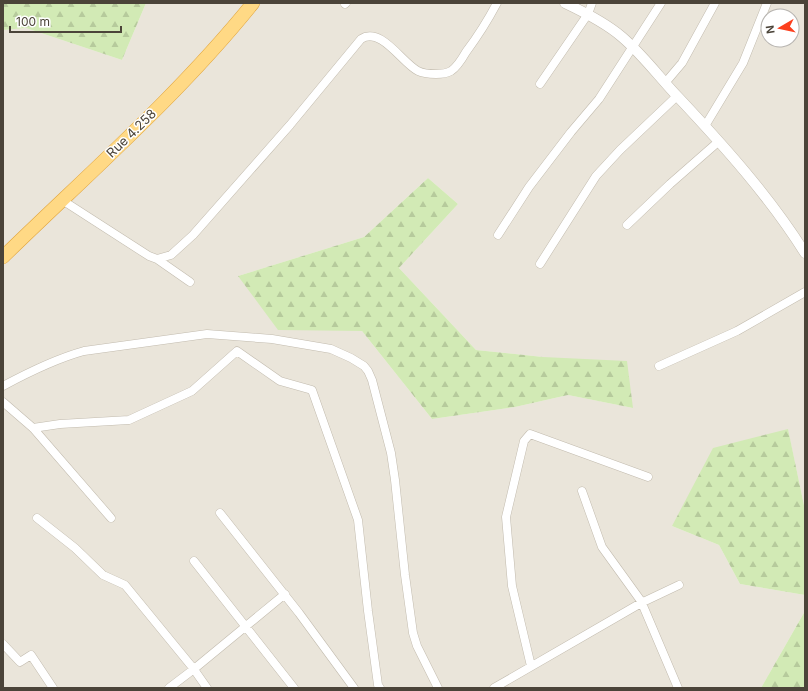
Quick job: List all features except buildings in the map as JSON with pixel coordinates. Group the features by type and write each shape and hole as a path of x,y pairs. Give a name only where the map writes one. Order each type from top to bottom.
{"highway":[{"name":"Rue 4.258","path":"3,257 190,76 227,36 253,3"}],"street":[{"path":"157,259 171,255 194,235 290,125 361,39 370,36 379,38 418,71 428,74 446,73 451,71 459,63 485,26 497,3"},
{"path":"565,3 588,14 622,36 633,47 758,187 805,253"},
{"path":"540,84 588,14 592,3"},
{"path":"498,235 529,187 571,132 599,99 661,3"},
{"path":"665,83 682,63 715,3"},
{"path":"705,126 743,63 767,3"},
{"path":"540,264 596,176 620,150 677,96"},
{"path":"627,225 670,184 718,142"},
{"path":"62,200 149,256 157,259 190,282"},
{"path":"659,366 737,331 805,292"},
{"path":"3,386 64,356 84,351 207,334 272,339 331,349 364,366 372,380 391,453 413,633 419,650 438,688"},
{"path":"33,428 60,424 129,420 192,391 237,351 280,381 312,390 358,520 368,612 378,685 380,688"},
{"path":"3,402 33,428 111,518"},
{"path":"531,666 512,586 506,517 524,441 530,434 648,477"},
{"path":"582,491 602,547 641,603 678,688"},
{"path":"220,513 299,613 354,688"},
{"path":"37,518 75,548 103,575 125,585 208,688"},
{"path":"194,561 294,688"},
{"path":"494,688 641,603 679,585"},
{"path":"169,688 246,627 284,594"},
{"path":"3,644 20,662 31,655 53,688"}],"shaded area":[{"path":"146,3 805,3 805,510 788,430 672,526 719,545 740,584 805,595 805,611 761,688 3,688 3,30 26,28 122,60","holes":["428,178 458,204 399,268 476,350 543,357 633,408 568,395 515,407 432,419 362,331 238,276 364,237"]}],"green space":[{"path":"3,3 146,3 122,60 26,28 3,30"},
{"path":"428,178 458,204 399,268 476,350 543,357 627,361 633,408 568,395 515,407 432,419 362,331 278,330 238,276 364,237"},
{"path":"788,429 805,510 805,595 740,584 719,545 672,526 713,448"},
{"path":"805,611 805,688 761,688"}]}
